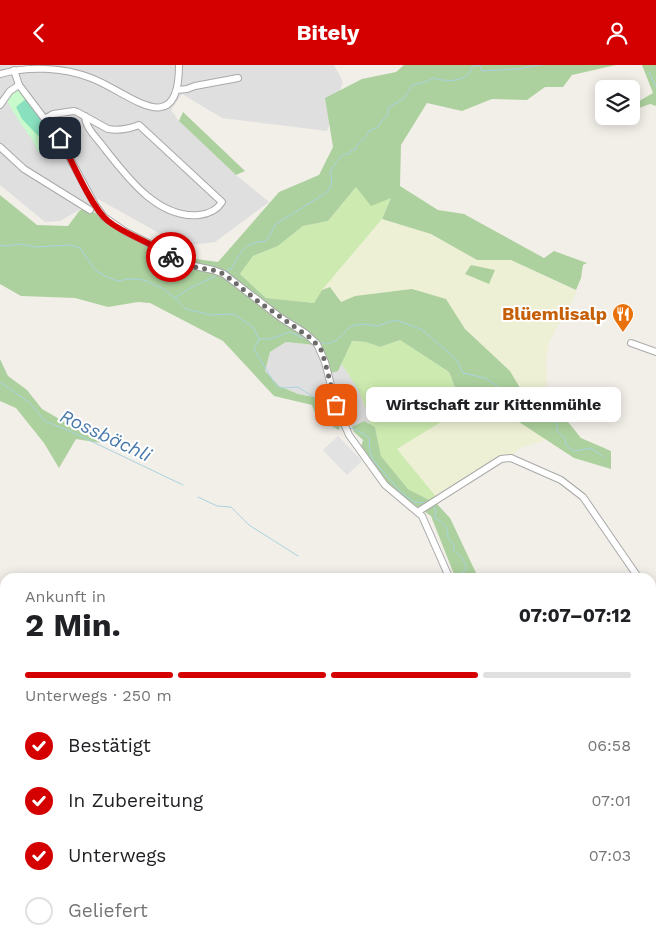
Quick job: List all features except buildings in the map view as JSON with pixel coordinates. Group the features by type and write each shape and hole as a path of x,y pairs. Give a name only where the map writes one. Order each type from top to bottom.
{"street":[{"path":"0,75 24,67 68,72 91,77 128,98 153,107 166,106 174,97 177,90 179,65"},
{"path":"14,70 20,85 60,138 100,213 115,225 160,249 181,263 224,274 259,302 312,339 321,350 336,405 347,431 385,485 419,511 448,573"},
{"path":"177,90 238,78"},
{"path":"0,105 10,91 20,85"},
{"path":"46,118 71,111 77,112 85,116 112,130 129,129 139,125 222,202 208,213 196,215 174,211 144,195 130,181 86,124 85,116"},
{"path":"0,147 24,169 90,210"},
{"path":"631,343 656,352"},
{"path":"419,511 501,459 511,458 560,480 583,497 635,573"}],"shaded area":[{"path":"0,65 334,65 343,82 327,131 222,118 182,94 171,110 179,121 236,175 269,202 215,242 182,246 98,199 60,221 45,222 0,185"},
{"path":"286,342 316,345 338,371 341,364 353,379 365,404 370,425 364,421 352,427 314,397 298,394 279,386 265,371 270,352"},
{"path":"338,436 362,461 347,475 323,450"}],"green space":[{"path":"404,65 616,65 572,75 563,87 545,87 527,100 492,99 462,111 427,103 401,145 400,186 438,210 464,214 544,258 554,251 587,263 583,265 581,278 576,290 511,260 477,260 431,234 382,219 391,198 371,206 356,187 328,221 303,226 278,246 253,256 240,274 266,298 314,303 322,290 330,287 341,302 355,296 412,289 446,299 465,329 510,371 526,398 555,406 581,438 611,451 611,469 574,458 504,412 485,395 457,392 449,372 400,340 380,347 366,342 352,341 338,371 327,374 315,345 286,342 270,352 265,371 279,386 298,394 314,397 340,419 339,430 317,418 312,405 274,396 223,341 150,303 138,302 108,307 75,298 21,296 0,284 0,195 37,225 68,226 80,210 89,210 189,258 218,262 279,192 319,175 333,147 325,98 362,79 396,72"},
{"path":"642,65 656,65 656,106 650,104 640,108 640,101 653,93"},
{"path":"19,89 58,138 39,153 30,135 6,100 11,93"},
{"path":"27,98 58,138 48,146 22,119 16,107"},
{"path":"183,112 245,171 236,175 179,121"},
{"path":"356,187 391,198 382,219 322,290 314,303 266,298 240,274 253,256 278,246 303,226 328,221"},
{"path":"382,219 431,234 477,260 511,260 577,291 566,315 562,318 549,342 546,360 547,404 526,398 510,371 465,329 446,299 355,296 341,302 330,287 322,290"},
{"path":"471,265 495,270 489,284 465,274"},
{"path":"400,340 449,372 457,392 485,395 397,449 438,499 433,502 408,489 381,456 375,427 370,425 359,393 341,364 351,341 366,342 380,347"},
{"path":"0,359 8,376 27,390 42,409 101,443 76,439 59,468 44,443 16,408 0,401"},
{"path":"485,395 504,412 545,438 544,441 520,448 512,456 501,459 438,499 397,449"},
{"path":"364,421 375,427 381,456 408,489 437,504 450,518 476,573 453,573 431,516 394,491 380,476 361,447 363,440 354,432 352,427"}],"waterway":[{"path":"226,271 232,268 244,248 253,243 266,241 276,224 326,193 331,183 330,172 338,160 344,154 349,154 351,150 355,150 369,131 378,127 388,115 388,108 403,99 413,85 433,78 460,79 469,74 472,67 479,65 482,71 518,69 539,65"},
{"path":"649,72 656,87"},
{"path":"0,245 20,244 37,247 70,245 80,248 95,270 107,277 118,281 128,279 144,280 162,288 186,309 211,315 234,314 253,327 259,339 254,349 275,384 281,388 298,387 320,401 326,414 344,428"},
{"path":"175,298 190,288 216,276"},
{"path":"320,342 327,344 337,340 351,326 363,324 378,326 395,320 421,329 456,359 463,373 485,378 502,389 505,404 544,420"},
{"path":"259,339 270,339 290,332 303,338"},
{"name":"Rossbächli","path":"0,382 30,403 45,421 183,485"},
{"path":"557,420 557,431 565,438 566,445 574,451 591,448 604,457"},
{"path":"350,428 359,431 369,438 370,452 373,460 400,491 414,502 426,503"},
{"path":"198,497 217,506 231,507 249,525 298,556"},
{"path":"432,506 436,509 435,518 447,528 448,538 454,545 453,550 465,563 466,570 462,573"}],"way so far":[{"path":"171,257 188,266 218,271 224,274 259,302 312,339 321,350 336,405"}],"place":[{"name":"Blüemlisalp","path":"623,333"},
{"name":"Wirtschaft zur Kittenmühle","path":"336,405"}],"route":[{"path":"60,138 100,213 126,232 160,249 171,257"}]}
